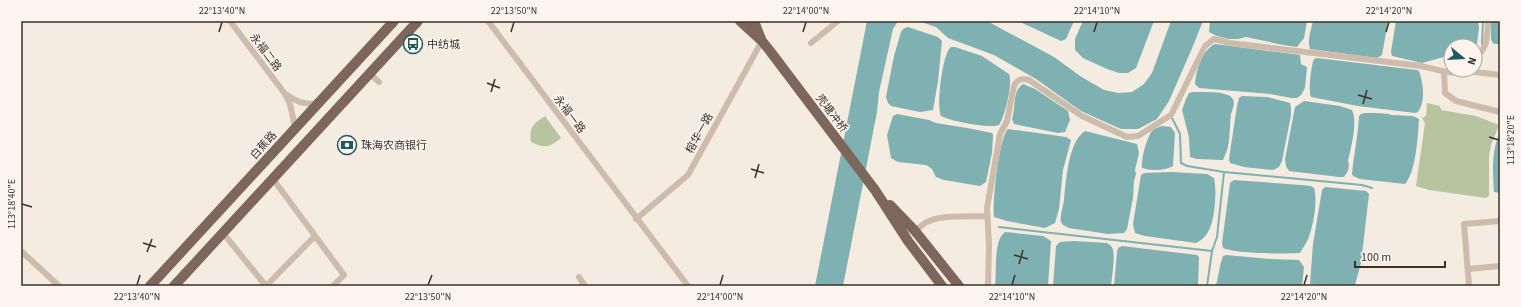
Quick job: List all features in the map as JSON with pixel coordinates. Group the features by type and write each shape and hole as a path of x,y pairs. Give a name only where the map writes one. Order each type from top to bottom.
{"main road":[{"name":"白蕉路","path":"150,286 394,21"},
{"path":"174,286 418,21"},
{"path":"740,21 762,41"},
{"path":"754,21 762,41"},
{"name":"壳塘冲桥","path":"762,41 875,190"},
{"path":"875,190 916,231 959,286"},
{"path":"875,190 908,241 942,286"},
{"path":"180,254 192,266"}],"street":[{"name":"永福二路","path":"230,21 285,94 290,104 295,127"},
{"path":"811,43 838,21"},
{"path":"1483,50 1487,44 1488,21"},
{"name":"永福一路","path":"490,22 636,219 688,286"},
{"path":"988,286 989,245 986,208 1000,134 1007,122 1014,86 1016,82 1022,78 1029,80 1082,116 1132,138 1138,136 1171,115 1205,46 1214,39 1230,43 1421,66 1435,68 1443,72"},
{"name":"榕华一路","path":"636,219 688,175 762,41"},
{"path":"1483,73 1500,75"},
{"path":"370,74 379,82"},
{"path":"1444,78 1445,92 1456,102 1500,112"},
{"name":"永福二路","path":"285,94 302,103 318,103"},
{"path":"273,179 344,275 333,286"},
{"path":"916,231 925,223 934,220 944,218 987,216"},
{"path":"1469,286 1464,224 1500,222"},
{"path":"223,233 266,286 315,236"},
{"path":"21,251 59,286"},
{"path":"1468,269 1500,266"},
{"path":"579,277 585,286"}],"green space":[{"path":"1427,103 1440,106 1441,110 1476,116 1499,125 1491,145 1489,157 1489,196 1486,198 1429,190 1416,186 1425,123 1422,118 1426,116"},
{"path":"545,116 561,138 550,145 540,146 531,142 531,129 537,121"}],"water":[{"path":"867,21 898,21 893,29 879,92 877,112 843,286 815,286"},
{"path":"918,21 987,21 1054,57 1080,76 1104,90 1118,93 1132,92 1144,84 1152,73 1171,21 1203,21 1169,101 1157,119 1138,129 1121,129 1081,111 1036,79 994,55 948,38 936,27"},
{"path":"1018,21 1074,21 1066,39 1061,41"},
{"path":"1083,21 1154,21 1136,68 1128,73 1119,73 1083,58 1075,50 1075,39"},
{"path":"1210,21 1307,21 1304,38 1297,47 1246,37 1229,39 1217,36 1209,32"},
{"path":"1313,21 1388,21 1382,55 1377,58 1310,49 1309,39"},
{"path":"1396,21 1478,21 1478,38 1443,38 1443,57 1422,63 1392,56 1391,52"},
{"path":"1491,21 1500,21 1500,44 1494,44 1491,40"},
{"path":"908,27 938,37 942,41 938,81 933,110 920,112 891,106 886,97 894,56 901,32 903,29"},
{"path":"1215,44 1300,55 1301,64 1307,67 1305,88 1301,95 1297,98 1292,98 1270,94 1199,88 1195,84 1200,61 1210,47"},
{"path":"951,47 982,56 1009,74 1010,84 1008,100 999,125 987,126 970,124 941,116 939,102 941,81 945,59"},
{"path":"1317,58 1417,70 1419,71 1423,86 1421,107 1418,112 1415,113 1358,106 1311,97 1311,72 1314,59"},
{"path":"1023,84 1035,89 1068,111 1070,120 1065,132 1058,133 1014,124 1012,119 1016,95 1017,91"},
{"path":"1189,93 1223,93 1230,96 1233,100 1234,104 1231,114 1229,143 1223,160 1197,159 1190,157 1189,137 1182,110"},
{"path":"1242,96 1267,97 1290,103 1291,115 1282,161 1279,167 1273,170 1244,167 1230,163 1229,159 1237,106 1239,98"},
{"path":"1304,101 1340,106 1352,110 1354,115 1353,135 1348,161 1349,165 1347,173 1344,177 1289,171 1286,166 1285,159 1295,107"},
{"path":"1365,113 1413,116 1419,119 1414,163 1409,178 1405,184 1360,179 1353,176 1359,116"},
{"path":"897,114 992,133 992,153 986,182 980,186 944,180 936,177 932,169 926,165 898,162 891,158 887,135 893,116"},
{"path":"1162,126 1171,127 1175,133 1173,166 1158,170 1142,168 1143,154 1149,137 1154,129"},
{"path":"1008,129 1066,137 1071,140 1063,170 1059,209 1055,223 1045,228 994,217 995,185 999,157"},
{"path":"1085,131 1137,144 1139,153 1135,170 1136,174 1133,198 1127,229 1124,233 1108,234 1069,228 1061,222 1071,153 1079,136"},
{"path":"1500,132 1500,193 1494,192 1493,168 1495,147"},
{"path":"1171,172 1207,174 1214,178 1215,204 1213,219 1208,232 1196,243 1145,236 1135,233 1133,224 1141,175 1144,173"},
{"path":"1234,180 1311,186 1314,188 1315,207 1313,221 1308,239 1300,253 1249,252 1223,248 1222,243 1230,183"},
{"path":"1325,187 1366,191 1369,194 1361,263 1355,285 1310,284 1313,244 1322,190"},
{"path":"1005,232 1043,236 1051,241 1048,286 995,286 997,249 1001,236"},
{"path":"1074,241 1107,243 1111,247 1114,258 1111,286 1053,286 1056,246 1060,242"},
{"path":"1122,246 1197,255 1199,257 1198,286 1114,286 1117,252 1118,248"},
{"path":"1223,256 1299,260 1304,267 1302,286 1216,286 1221,262"}],"waterway":[{"path":"1482,38 1483,21"},
{"path":"1172,118 1180,134 1181,163 1187,166 1224,172 1217,237 1212,251 1207,286"},
{"path":"1224,172 1362,185 1372,188"},
{"path":"999,227 1212,251"}],"place":[{"name":"中纺城","path":"413,44"},
{"name":"珠海农商银行","path":"347,145"}]}
